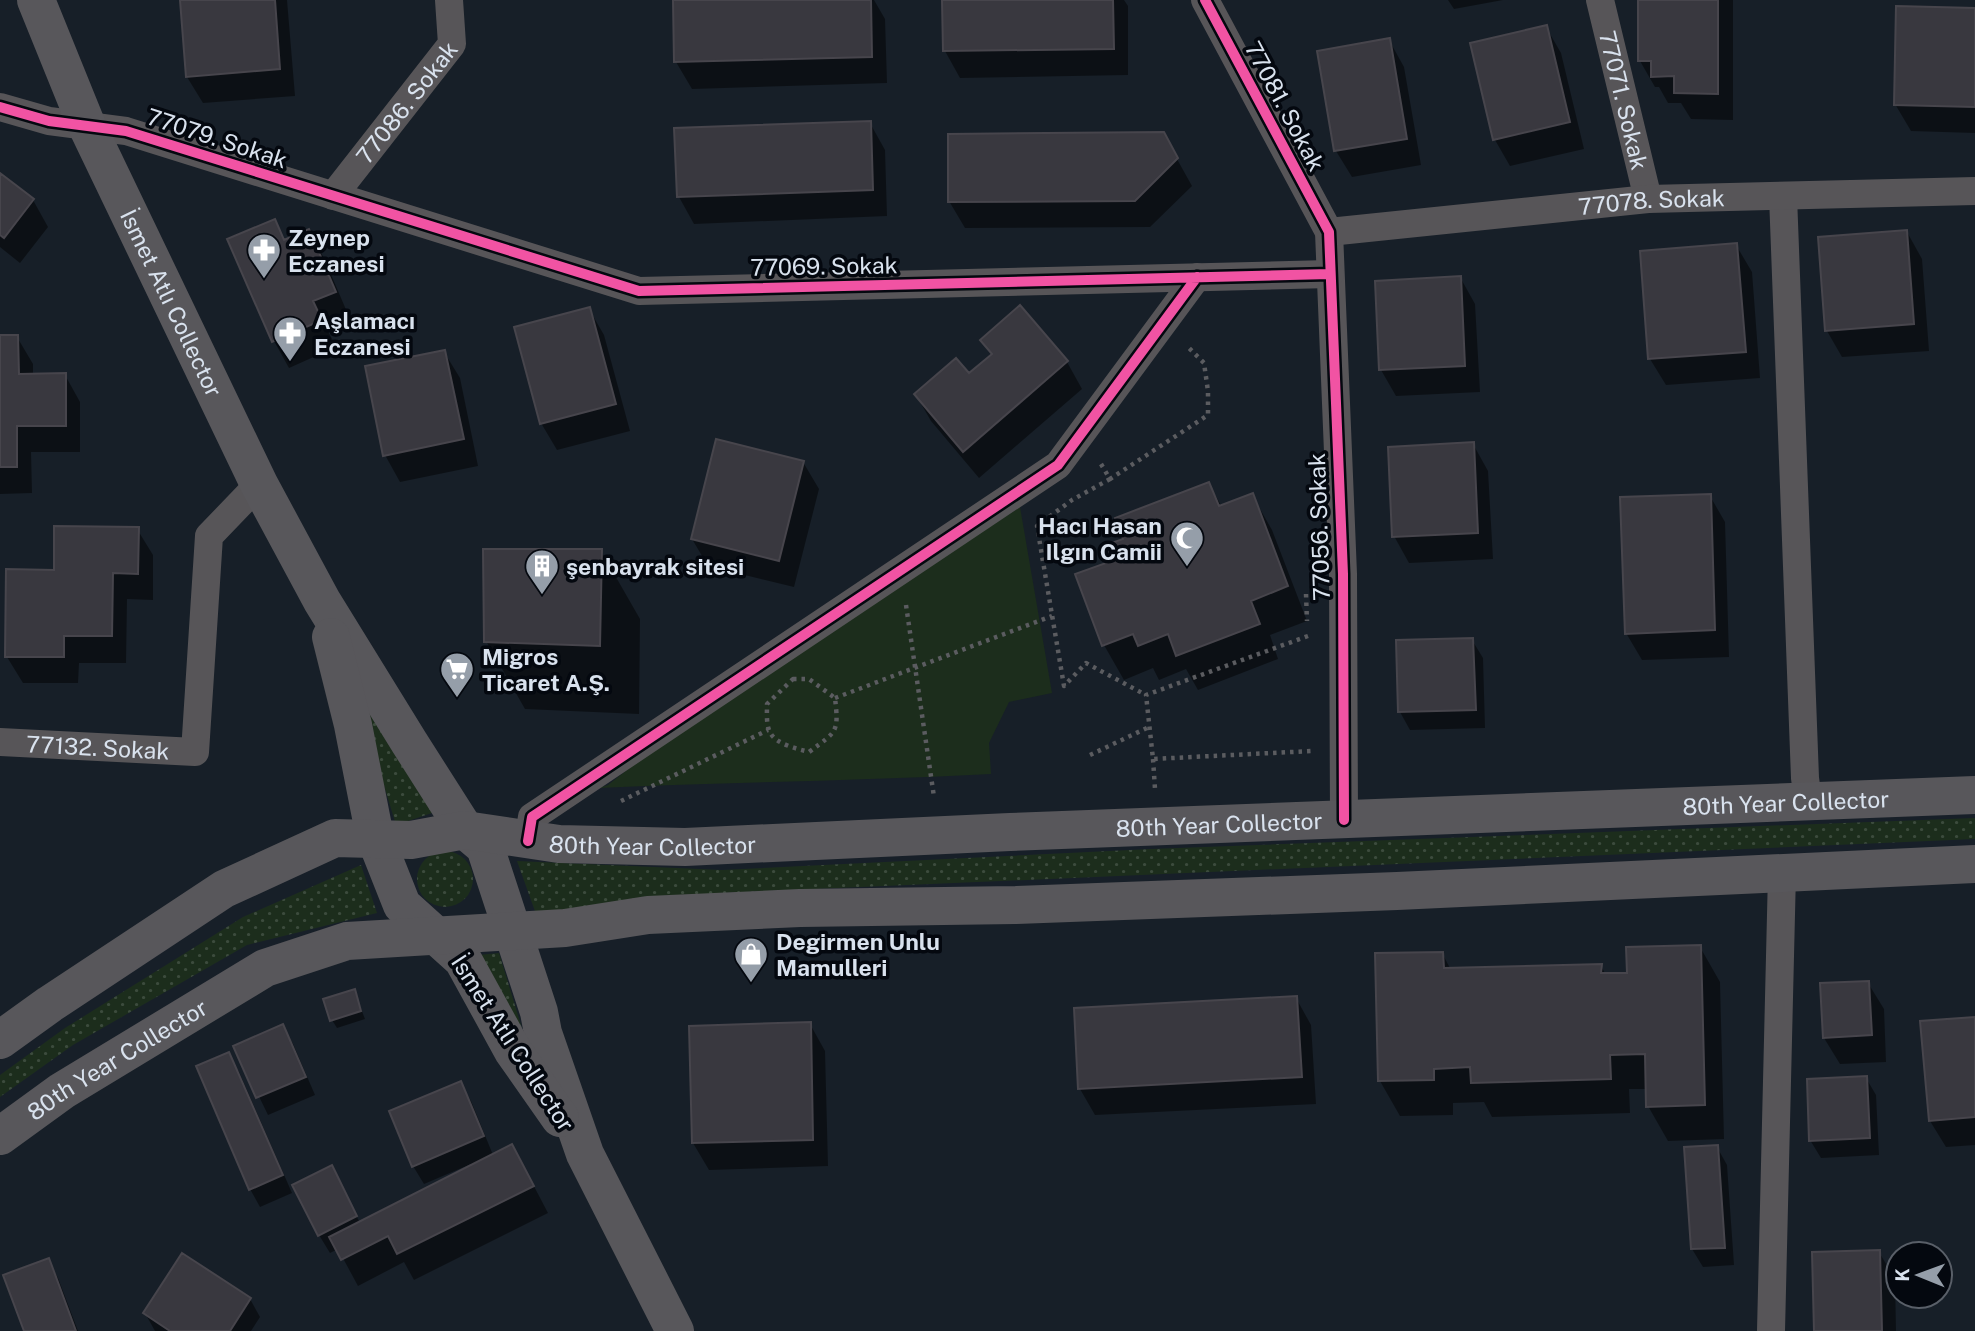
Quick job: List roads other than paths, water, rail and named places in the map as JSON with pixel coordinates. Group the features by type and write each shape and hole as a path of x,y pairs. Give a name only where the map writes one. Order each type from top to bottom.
{"main road":[{"name":"İsmet Atlı Collector","path":"36,0 87,126 259,484 322,601 465,830 485,847 539,1012 543,1033 585,1154 675,1331"},
{"name":"İsmet Atlı Collector","path":"322,601 352,725 374,837 402,905 463,960 513,1051 585,1154"},
{"name":"80th Year Collector","path":"374,837 411,839 465,830 528,841 685,847 997,832 1975,795"},
{"path":"0,1040 224,889 335,838 374,837"},
{"path":"511,931 565,928 648,915 800,908 1098,902 1975,864"},
{"name":"80th Year Collector","path":"0,1136 62,1091 265,968 347,941 368,942 511,931"}],"street":[{"name":"77086. Sokak","path":"333,196 452,44 449,0"},
{"name":"77081. Sokak","path":"1205,0 1329,233"},
{"name":"77071. Sokak","path":"1600,0 1648,199"},
{"name":"77079. Sokak","path":"0,107 48,121 126,131 333,196"},
{"name":"77078. Sokak","path":"1329,233 1648,199 1975,191"},
{"name":"77069. Sokak","path":"333,196 639,291 1331,274"},
{"path":"1783,196 1808,801"},
{"name":"77056. Sokak","path":"1329,233 1343,574 1344,820"},
{"path":"528,841 531,817 1058,465 1197,278"},
{"name":"77132. Sokak","path":"0,742 195,752 209,536 259,484"},
{"path":"1771,1331 1782,873"}],"place":[{"name":"Zeynep Eczanesi","path":"264,280"},
{"name":"Aşlamacı Eczanesi","path":"290,363"},
{"name":"Hacı Hasan Ilgın Camii","path":"1187,568"},
{"name":"şenbayrak sitesi","path":"542,596"},
{"name":"Migros Ticaret A.Ş.","path":"457,699"},
{"name":"Degirmen Unlu Mamulleri","path":"751,984"}]}
